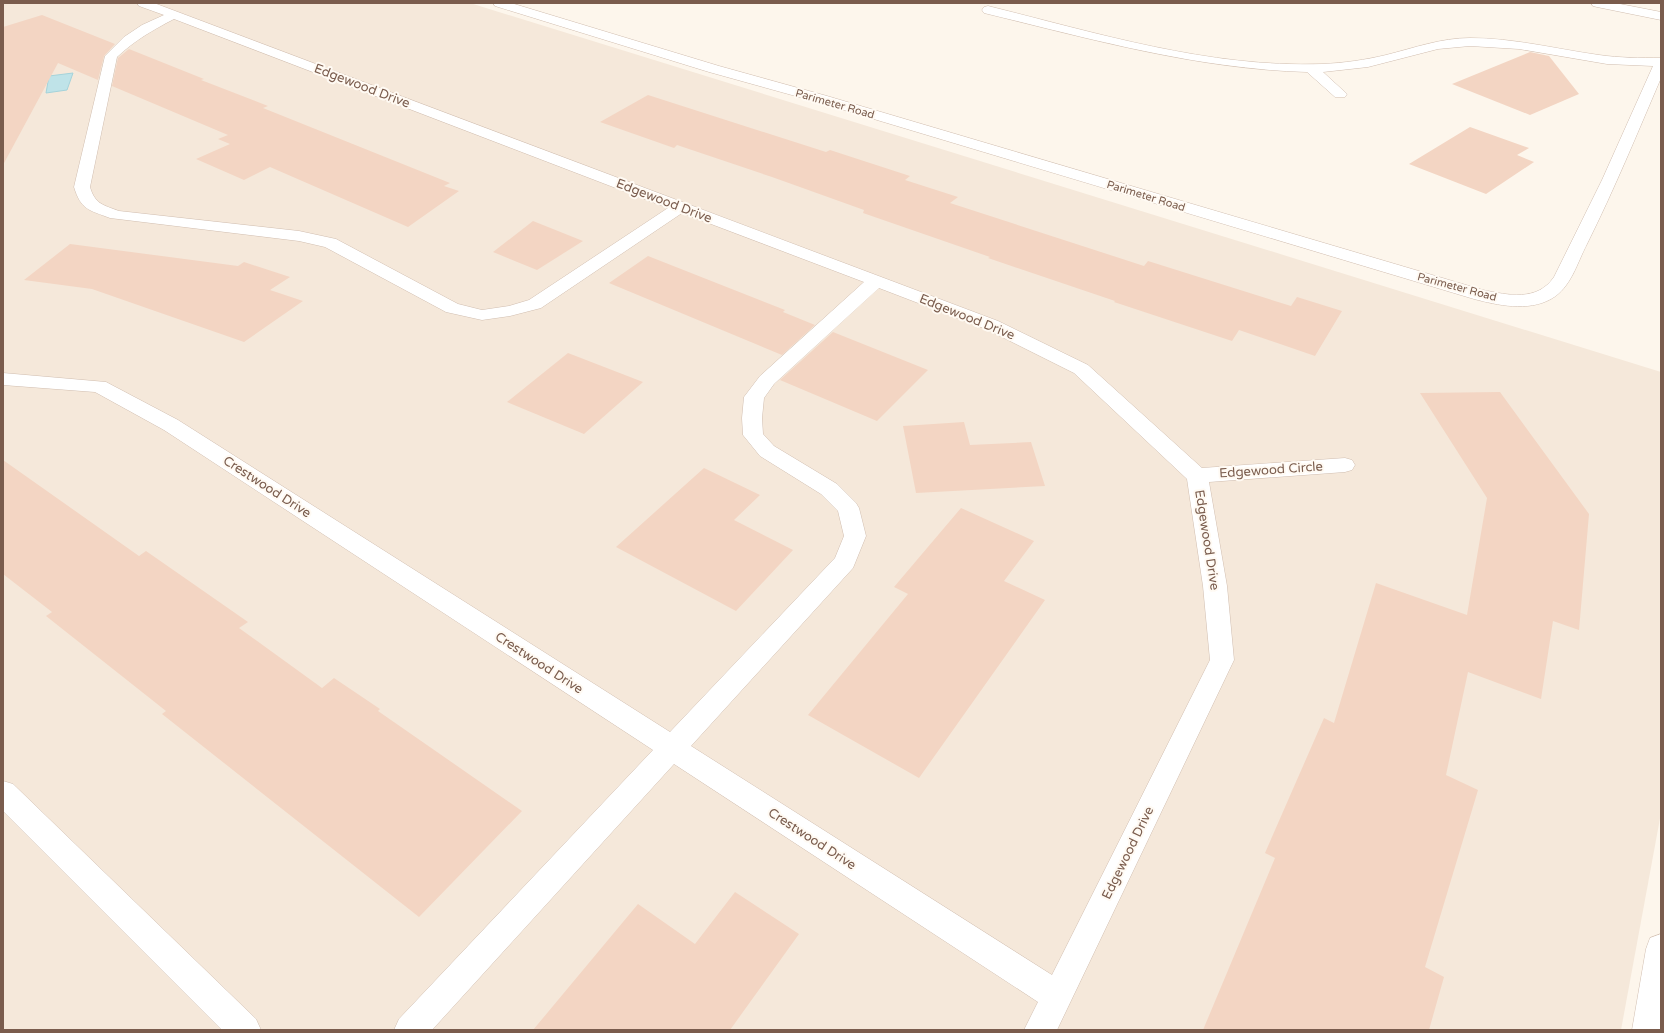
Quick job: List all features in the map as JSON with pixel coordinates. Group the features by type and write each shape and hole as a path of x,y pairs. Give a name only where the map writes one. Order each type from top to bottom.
{"street":[{"name":"Edgewood Drive","path":"143,3 992,325 1081,368 1197,476 1215,586 1222,660 1058,997 1040,1030"},
{"name":"Parimeter Road","path":"499,3 714,69 837,104 1480,295 1512,301 1534,299 1550,292 1560,280 1590,223 1661,63"},
{"path":"1597,3 1661,16"},
{"path":"988,10 1162,52 1239,63 1311,68 1363,64 1428,47 1448,43 1470,42 1520,45 1613,60 1661,63"},
{"path":"173,14 146,28 128,40 111,56 82,187 86,200 98,208 116,215 298,236 330,243 452,308 482,315 510,311 535,304 680,207"},
{"path":"1311,68 1340,94"},
{"path":"410,1030 845,562 855,536 848,508 829,489 767,451 753,435 752,418 754,397 767,380 876,281"},
{"name":"Crestwood Drive","path":"3,379 99,386 170,424 1058,997"},
{"name":"Edgewood Circle","path":"1197,476 1345,465"},
{"path":"3,793 245,1030"},
{"path":"1648,1030 1661,949"}],"shaded area":[{"path":"3,3 470,3 1661,372 1661,813 1621,1030 3,1030"}],"water":[{"path":"73,73 67,90 46,93 49,76"}],"building":[{"path":"42,15 115,44 104,56 98,80 58,63 3,165 3,27"},
{"path":"129,49 204,79 201,80 268,106 263,108 450,183 444,186 459,191 408,227 270,167 244,180 196,159 230,144 218,139 228,135 112,86 118,58"},
{"path":"1530,52 1549,56 1579,94 1530,115 1452,84"},
{"path":"648,95 826,152 830,150 910,176 905,180 958,197 950,203 1144,266 1148,261 1291,306 1297,297 1342,311 1315,356 1239,330 1232,341 988,258 990,257 863,213 864,210 772,177 677,145 674,148 600,122"},
{"path":"1470,127 1529,148 1517,155 1534,162 1486,194 1409,164"},
{"path":"533,221 583,241 537,270 493,252"},
{"path":"70,244 238,266 244,262 290,277 270,290 303,301 244,342 92,289 24,280"},
{"path":"648,256 785,310 783,312 815,325 782,355 609,283"},
{"path":"833,332 928,370 877,421 780,380"},
{"path":"568,353 643,382 584,434 507,402"},
{"path":"1500,392 1589,514 1579,630 1553,621 1541,699 1468,672 1446,775 1478,790 1425,967 1444,977 1429,1030 1203,1030 1275,858 1265,853 1324,718 1334,723 1376,583 1467,615 1487,498 1420,393"},
{"path":"964,422 970,445 1031,442 1045,486 916,493 903,426"},
{"path":"3,460 139,556 146,551 248,622 239,628 322,688 334,678 380,709 378,711 522,811 419,917 162,714 166,711 46,616 52,612 3,574"},
{"path":"704,468 760,495 734,520 793,550 736,611 616,547"},
{"path":"961,508 1034,541 1004,581 1045,600 919,778 808,715 908,594 894,587"},
{"path":"735,892 799,934 730,1030 533,1030 638,904 695,944"}]}
